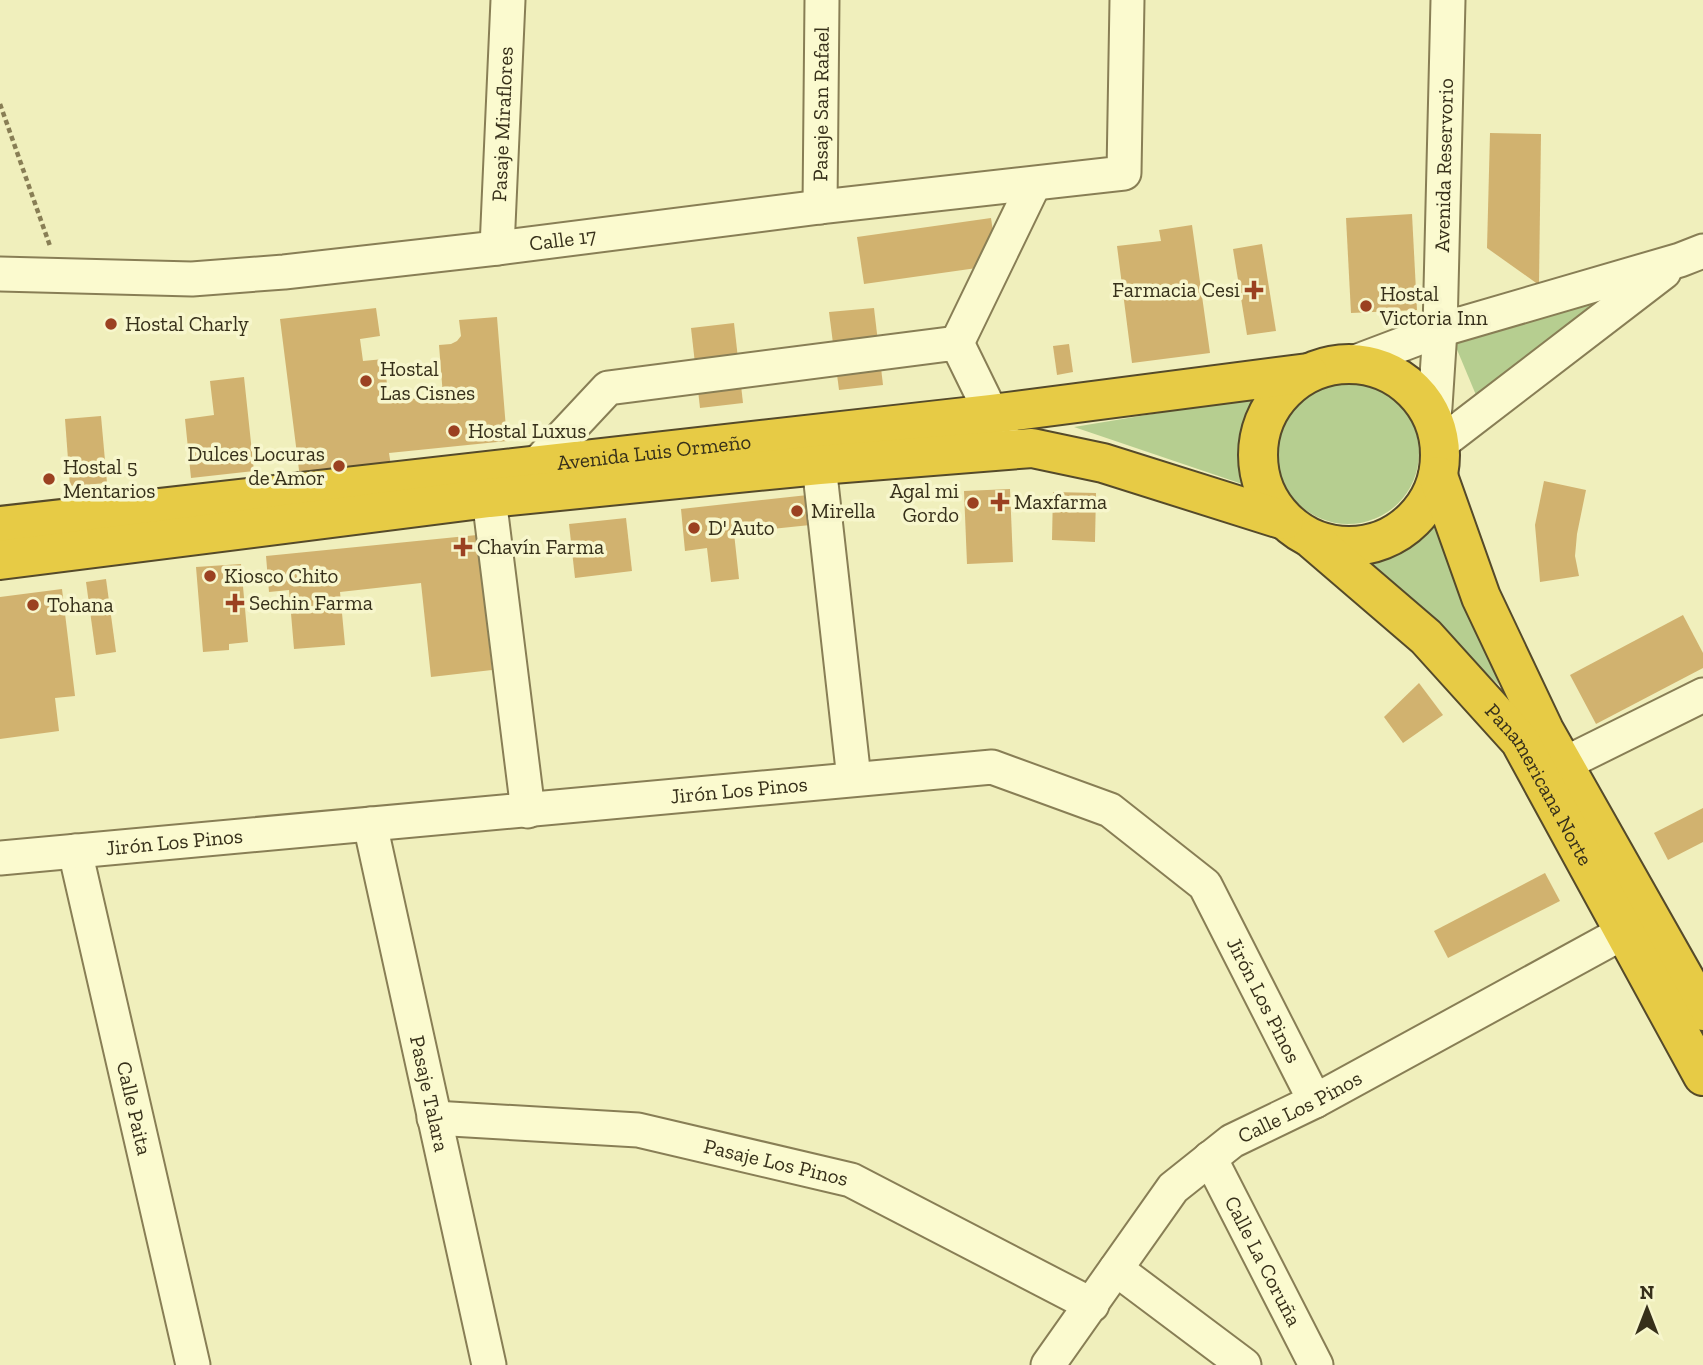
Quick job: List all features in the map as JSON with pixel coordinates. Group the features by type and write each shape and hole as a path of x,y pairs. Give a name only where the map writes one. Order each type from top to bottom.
{"highway":[{"path":"1350,364 1386,372 1415,392 1437,447 1426,505 1404,528 1376,542 1345,547 1299,530 1264,492 1256,458 1262,424 1280,394 1308,373 1329,366 1350,364"},
{"name":"Avenida Luis Ormeño","path":"0,560 489,498 537,479 992,414 1308,373"},
{"name":"Panamericana Norte","path":"1437,447 1481,597 1544,730 1703,1011"},
{"name":"Avenida Luis Ormeño","path":"0,526 537,479 819,465 1032,448 1103,463 1299,530"},
{"name":"Panamericana Norte","path":"1299,530 1426,637 1520,741 1703,1076"}],"street":[{"name":"Pasaje Miraflores","path":"497,248 508,0"},
{"name":"Pasaje San Rafael","path":"820,207 822,0"},
{"name":"Calle 17","path":"0,274 192,279 284,272 1124,173 1126,0"},
{"name":"Avenida Reservorio","path":"1437,447 1448,0"},
{"path":"957,343 1034,184"},
{"path":"1350,364 1440,330 1691,255"},
{"path":"1437,447 1691,255"},
{"path":"957,343 1008,450"},
{"path":"537,479 608,388 957,343"},
{"path":"819,465 854,779"},
{"path":"489,498 528,811"},
{"path":"1564,764 1703,695"},
{"name":"Jirón Los Pinos","path":"0,858 992,767 1110,810 1205,886 1315,1101"},
{"name":"Pasaje Talara","path":"370,824 489,1365"},
{"name":"Calle Paita","path":"75,851 192,1365"},
{"name":"Calle Los Pinos","path":"1048,1365 1173,1188 1231,1141 1315,1101 1624,932"},
{"name":"Pasaje Los Pinos","path":"434,1118 638,1130 851,1180 1092,1305"},
{"name":"Calle La Coruña","path":"1210,1158 1316,1365"},
{"path":"1116,1269 1244,1365"}],"path":[{"path":"0,104 61,277"}],"green space":[{"path":"1625,288 1476,395 1453,340"},
{"path":"1348,382 1375,388 1398,403 1413,426 1419,453 1413,480 1398,503 1375,518 1348,524 1321,518 1298,503 1283,480 1277,453 1283,426 1298,403 1321,388"},
{"path":"1255,397 1242,441 1248,486 1074,427"},
{"path":"1442,512 1499,685 1361,558 1408,546 1424,533"}],"building":[{"path":"1490,133 1541,134 1539,285 1487,248"},
{"path":"1412,214 1417,310 1351,313 1346,218"},
{"path":"991,218 998,265 864,284 857,237"},
{"path":"1192,225 1210,353 1132,363 1117,246 1161,241 1159,230"},
{"name":"Farmacia Cesi","path":"1262,244 1276,331 1247,335 1233,249"},
{"path":"376,308 380,336 360,339 363,361 384,359 389,401 443,396 439,345 451,344 461,336 459,320 497,317 507,441 389,453 391,466 300,478 280,319"},
{"path":"874,308 883,385 839,390 829,312"},
{"path":"734,323 743,403 700,408 691,328"},
{"path":"1069,344 1073,372 1057,375 1053,346"},
{"path":"244,377 254,471 191,478 185,419 214,415 210,381"},
{"path":"101,416 107,483 70,486 65,419"},
{"path":"1544,481 1586,490 1575,556 1579,576 1540,582 1535,525"},
{"path":"1010,489 1013,562 967,564 964,491"},
{"path":"1053,492 1096,493 1095,542 1052,540"},
{"path":"817,494 820,524 734,533 739,579 711,582 707,548 685,551 681,509"},
{"path":"626,518 632,571 575,578 569,524"},
{"path":"477,535 492,670 431,677 421,583 340,592 345,645 294,649 289,590 269,592 266,556"},
{"path":"241,564 248,642 229,644 229,650 203,652 196,567"},
{"path":"106,579 116,652 96,655 86,582"},
{"path":"62,589 75,696 55,698 59,731 0,739 0,597"},
{"path":"1683,615 1703,653 1703,668 1596,724 1570,675"},
{"path":"1419,683 1443,715 1403,743 1384,717"},
{"path":"1703,808 1703,842 1668,860 1654,833"},
{"path":"1545,873 1560,901 1448,958 1434,931"}],"place":[{"name":"Farmacia Cesi","path":"1254,290"},
{"name":"Hostal Victoria Inn","path":"1366,306"},
{"name":"Hostal Charly","path":"111,324"},
{"name":"Hostal Las Cisnes","path":"366,381"},
{"name":"Hostal Luxus","path":"454,431"},
{"name":"Dulces Locuras de Amor","path":"339,466"},
{"name":"Hostal 5 Mentarios","path":"49,479"},
{"name":"Maxfarma","path":"1000,502"},
{"name":"Agal mi Gordo","path":"973,503"},
{"name":"Mirella","path":"797,511"},
{"name":"D' Auto","path":"694,528"},
{"name":"Chavín Farma","path":"463,547"},
{"name":"Kiosco Chito","path":"210,576"},
{"name":"Sechin Farma","path":"235,603"},
{"name":"Tohana","path":"33,605"}]}
